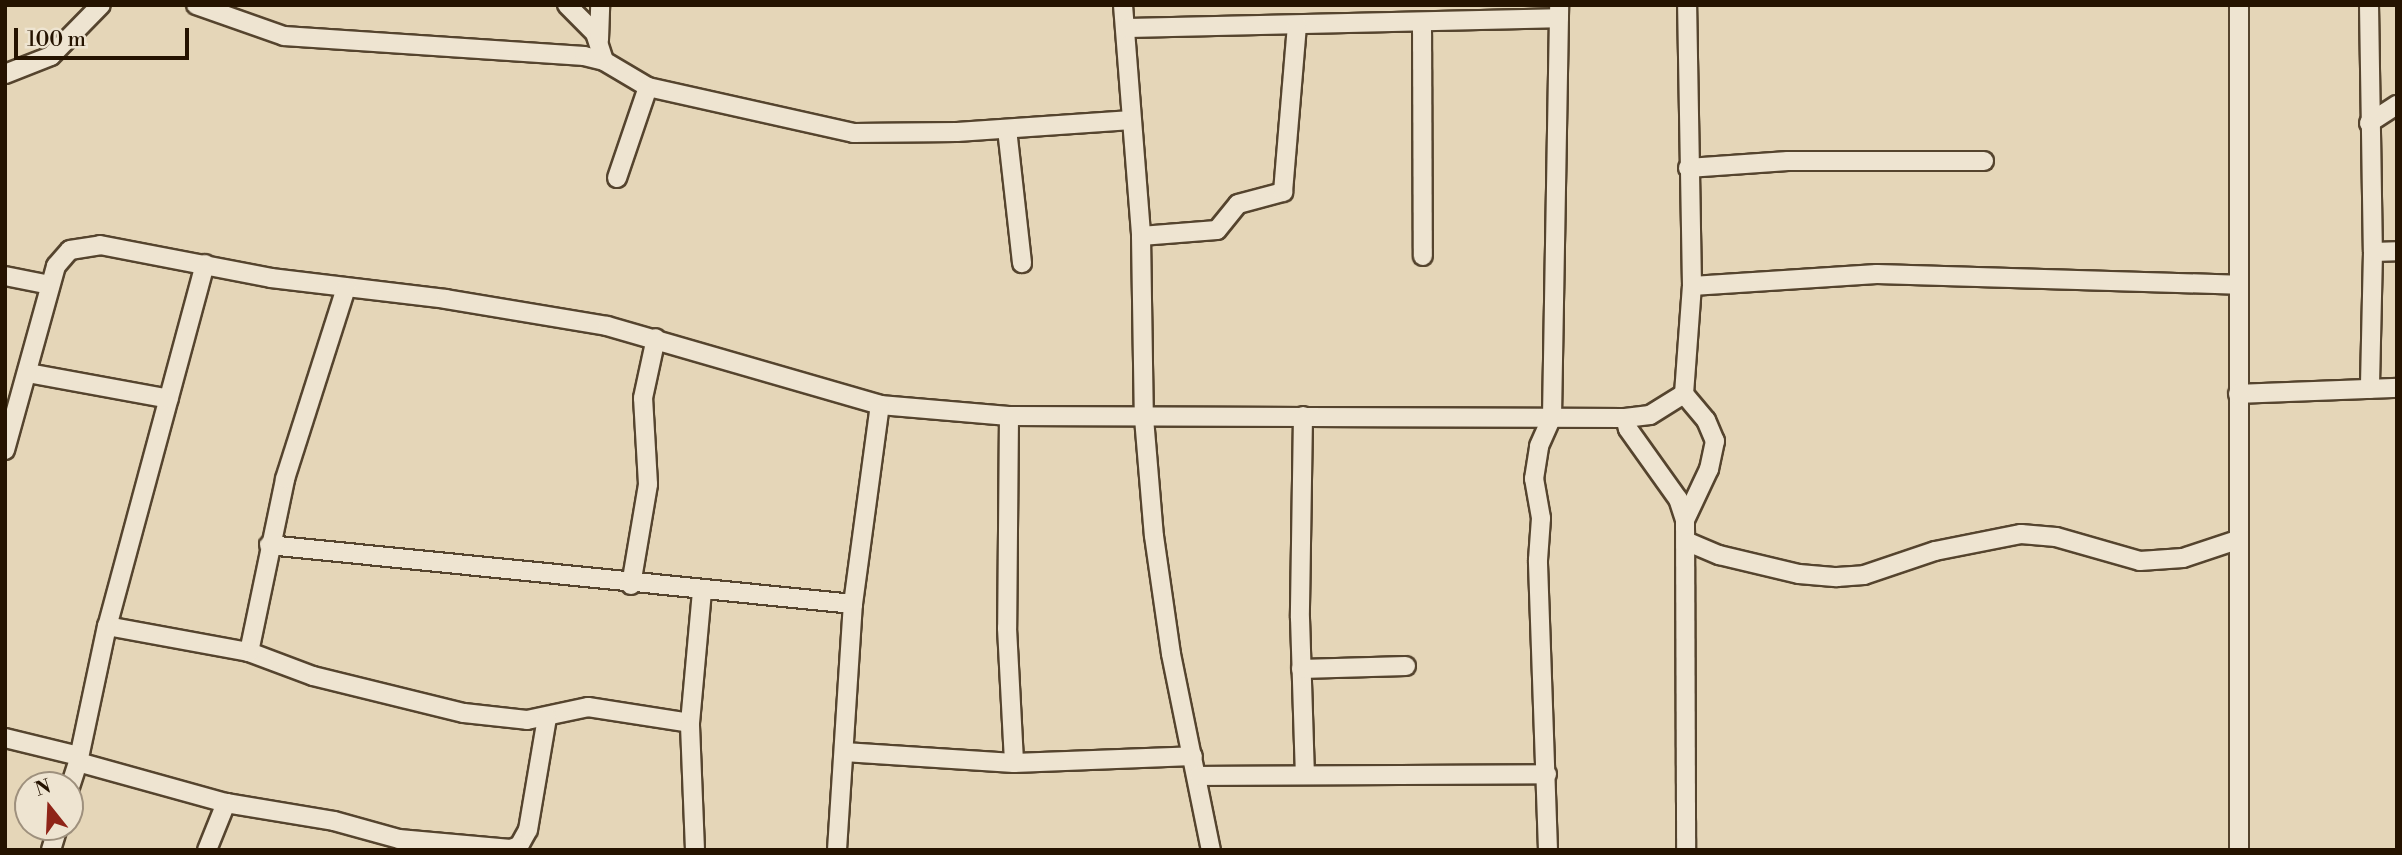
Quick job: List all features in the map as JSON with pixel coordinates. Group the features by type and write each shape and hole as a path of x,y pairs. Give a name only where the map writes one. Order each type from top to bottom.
{"street":[{"path":"5,74 51,56 101,5"},
{"path":"196,5 240,11 284,36 564,54 604,61 648,87 854,133 1007,129 1132,120"},
{"path":"567,5 598,40"},
{"path":"600,5 598,40 604,61"},
{"path":"1123,5 1141,236 1144,418 1156,549 1211,850"},
{"path":"1685,520 1709,469 1714,441 1706,420 1684,394 1692,285 1687,5"},
{"path":"2239,5 2239,850"},
{"path":"2369,5 2373,252 2370,389"},
{"path":"1126,28 1422,23 1559,12 1552,417 1539,446 1534,479 1541,518 1538,560 1548,774 1548,850"},
{"path":"1422,23 1423,256"},
{"path":"1141,236 1217,230 1238,204 1283,192 1297,26"},
{"path":"617,178 648,87"},
{"path":"2369,89 2397,104 2369,123"},
{"path":"1007,129 1022,262"},
{"path":"1688,168 1812,160 1984,161"},
{"path":"5,450 29,373 51,285 62,257 85,245 136,249 205,264 346,288 527,311 656,338 880,405 1009,416 1625,418 1650,415 1684,394"},
{"path":"2373,252 2397,251"},
{"path":"75,771 107,626 205,264"},
{"path":"1692,285 1877,274 2238,285"},
{"path":"5,276 51,285"},
{"path":"250,652 269,545 346,288"},
{"path":"631,584 648,484 643,398 656,338"},
{"path":"29,373 169,399"},
{"path":"2238,394 2397,388"},
{"path":"837,850 853,604 880,405"},
{"path":"1009,416 1007,628 1014,763"},
{"path":"1303,416 1301,669 1305,773"},
{"path":"1625,418 1628,429 1678,499 1688,541 1686,850"},
{"path":"1688,541 1719,555 1786,570 1837,577 1864,575 1935,551 2021,534 2056,537 2140,561 2183,558 2237,540"},
{"path":"269,545 397,559 483,563 702,592 853,604"},
{"path":"695,850 690,723 702,592"},
{"path":"107,626 250,652 313,676 399,694 454,711 503,719 547,718 589,707 690,723"},
{"path":"1301,669 1406,666"},
{"path":"5,738 226,803 334,821 399,839 511,849 519,846 528,830 547,718"},
{"path":"844,752 1014,763 1193,756"},
{"path":"1199,776 1305,773 1548,774"},
{"path":"207,850 226,803"}]}
